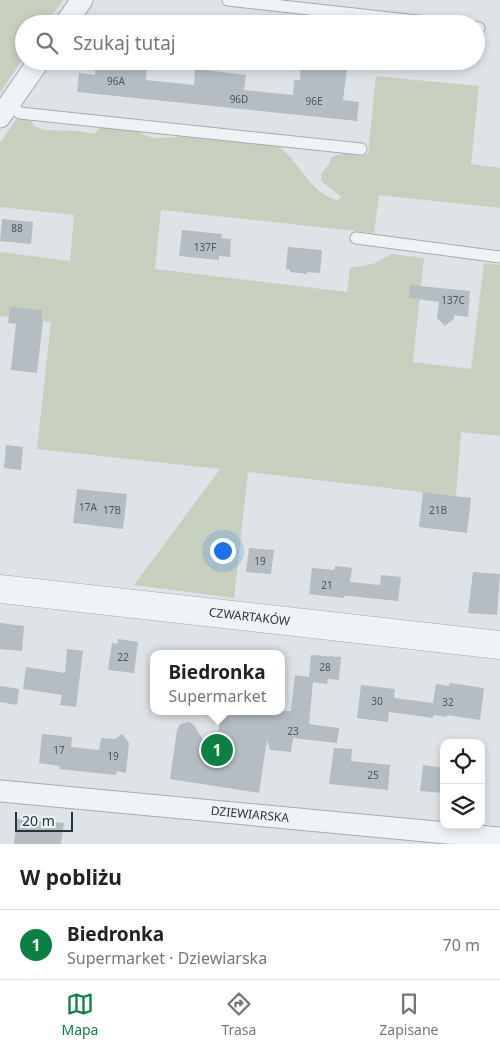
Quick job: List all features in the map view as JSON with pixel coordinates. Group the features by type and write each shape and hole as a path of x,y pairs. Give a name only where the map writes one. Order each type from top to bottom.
{"street":[{"path":"71,15 82,0"},
{"path":"4,111 33,70"},
{"name":"CZWARTAKÓW","path":"0,589 500,645"},
{"name":"DZIEWIARSKA","path":"0,791 500,838"}],"lane":[{"path":"228,0 363,15"},
{"path":"4,111 361,149"},
{"path":"356,238 500,257"}],"green space":[{"path":"0,0 63,0 52,15 15,15 15,70 0,93"},
{"path":"376,76 479,86 471,164 500,168 500,208 379,195 374,233 161,210 155,269 347,292 350,268 373,264 392,254 424,258 413,362 471,369 484,263 500,265 500,436 461,432 456,496 248,472 234,598 134,585 220,469 37,449 51,322 0,316 0,252 70,261 74,215 0,207 0,143 17,118 31,120 34,126 44,130 78,131 95,134 100,127 140,130 144,135 155,138 191,136 276,145 284,151 311,183 327,196 337,200 341,198 321,181 321,174 331,158 339,154 368,154"}],"building":[{"path":"95,70 147,70 146,80 194,85 195,70 204,70 246,75 244,90 293,95 294,80 300,80 301,70 347,70 343,100 359,102 357,121 77,92 79,73 95,75"},
{"path":"2,219 33,222 31,244 0,241"},
{"path":"182,230 222,234 221,238 231,239 230,257 219,256 219,260 179,256"},
{"path":"288,247 322,250 320,273 290,272 290,270 286,269"},
{"path":"410,285 470,291 468,317 454,315 454,319 445,326 437,318 439,302 409,298"},
{"path":"10,307 42,310 43,321 37,373 11,370 16,324 8,323"},
{"path":"6,445 23,447 21,470 4,468"},
{"path":"77,489 127,494 123,529 73,523"},
{"path":"423,492 471,498 467,533 419,527"},
{"path":"249,548 274,550 271,574 246,572"},
{"path":"335,566 352,568 350,582 380,585 381,575 401,577 398,601 309,594 312,568 334,570"},
{"path":"473,572 500,574 497,615 468,613"},
{"path":"0,623 24,626 22,651 0,649"},
{"path":"118,639 138,642 134,673 108,670 112,643 117,644"},
{"path":"67,649 83,651 76,707 60,705 62,695 23,689 26,667 65,673"},
{"path":"311,655 341,657 339,680 328,679 327,684 313,682 309,724 339,728 337,743 293,738 291,752 270,750 267,740 259,793 170,779 177,730 180,724 189,722 193,724 215,759 220,715 285,715 285,711 291,711 295,675 309,677"},
{"path":"450,683 484,688 480,720 447,715 447,717 434,715 433,718 389,712 388,722 357,718 361,685 395,689 394,698 433,703 436,684 449,686"},
{"path":"0,686 19,689 17,705 0,702"},
{"path":"42,734 72,737 71,747 99,750 101,738 115,739 122,734 129,743 126,773 117,771 116,775 59,769 60,766 39,763"},
{"path":"334,748 352,749 351,761 390,765 388,790 329,784"},
{"path":"423,765 440,767 440,793 420,791"},
{"path":"17,819 64,823 61,844 14,844"}],"place":[{"name":"Biedronka","path":"217,750"}]}
